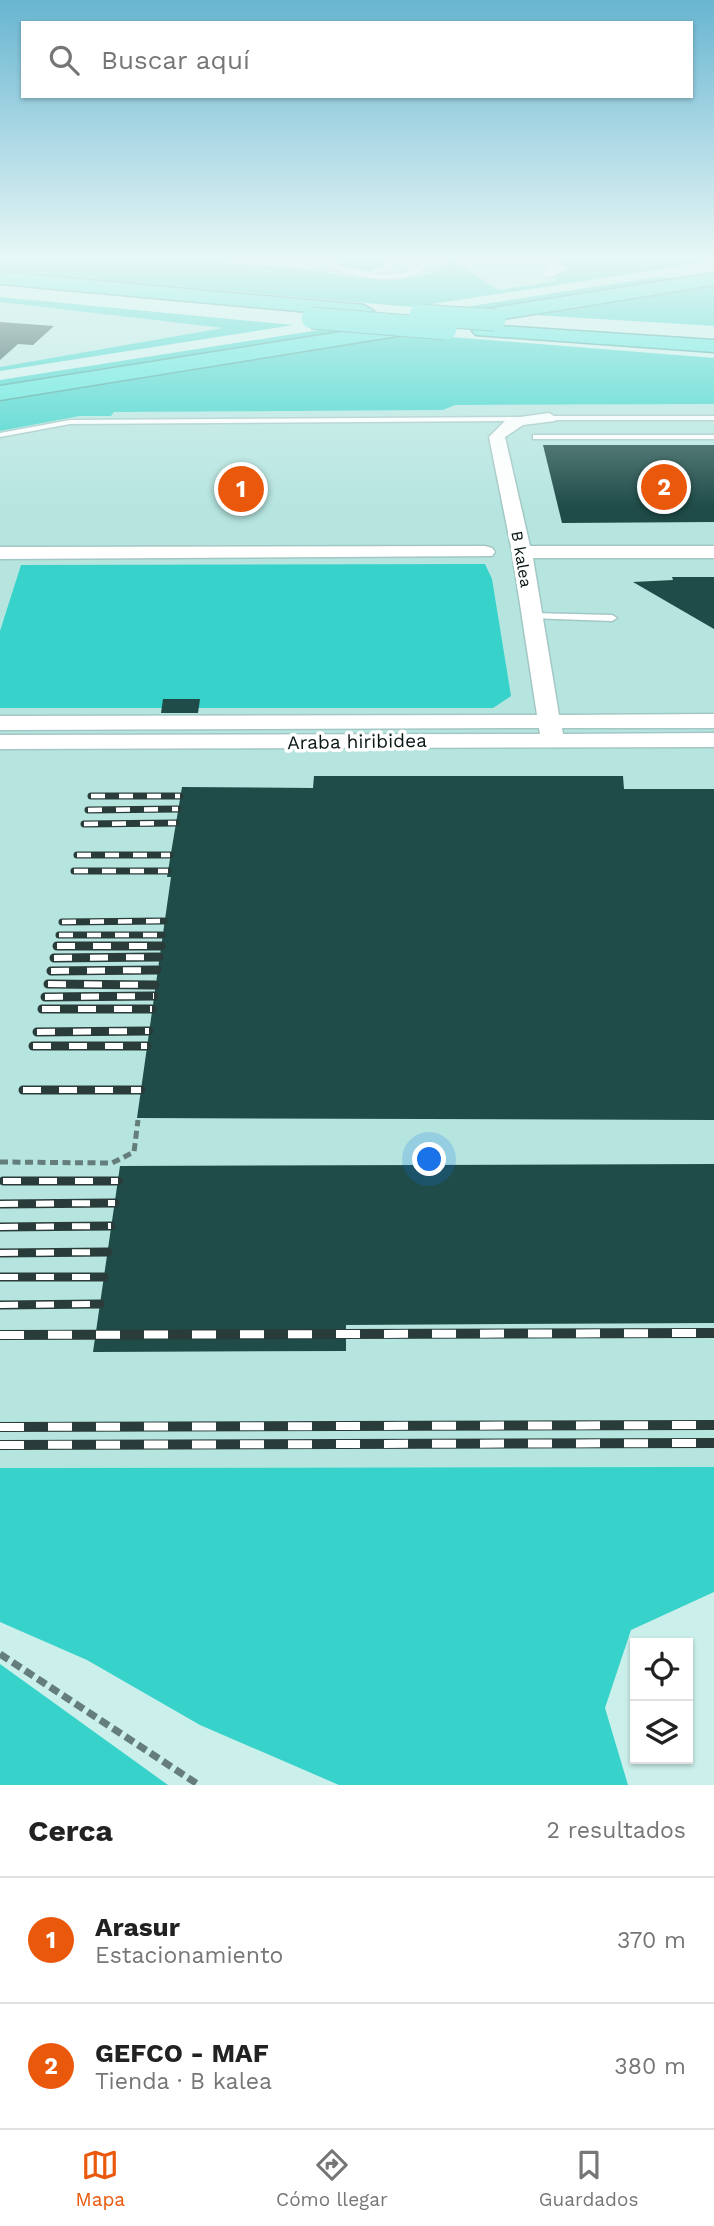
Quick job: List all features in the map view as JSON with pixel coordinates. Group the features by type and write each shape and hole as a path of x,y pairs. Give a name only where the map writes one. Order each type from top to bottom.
{"highway":[{"path":"0,377 234,340"},
{"path":"0,393 330,340"},
{"path":"616,340 714,352"},
{"path":"618,340 714,346"}],"street":[{"path":"522,419 548,418"},
{"name":"B kalea","path":"522,419 501,429 497,436 522,552 550,731"},
{"path":"0,553 485,552"},
{"path":"522,552 714,552"},
{"name":"Araba hiribidea","path":"0,742 550,731 714,721"},
{"name":"Araba hiribidea","path":"0,723 550,731 714,740"}],"lane":[{"path":"548,418 714,418"},
{"path":"0,435 70,422 522,419"},
{"path":"536,437 714,436"},
{"path":"532,616 612,618"}],"path":[{"path":"0,1162 112,1163 134,1152 138,1120"},
{"path":"0,1654 199,1785"}],"shaded area":[{"path":"0,340 155,340 0,367"},
{"path":"153,340 196,340 0,371 0,367"},
{"path":"253,340 306,340 0,389 0,380"},
{"path":"357,340 492,340 714,358 714,404 455,405 443,410 114,412 111,416 80,416 0,431 0,399"},
{"path":"714,404 714,1467 0,1468 0,431 80,416 110,416 114,412 443,410 454,405"},
{"path":"485,564 492,579 511,696 493,708 0,708 0,631 21,565"},
{"path":"714,1467 714,1592 631,1630 605,1708 628,1785 339,1785 200,1725 87,1660 0,1622 0,1468"},
{"path":"0,1664 168,1785 0,1785"}],"building":[{"path":"0,340 38,340 33,345 18,344 0,360"},
{"path":"543,445 714,445 714,522 562,523"},
{"path":"672,577 714,577 714,629 633,582 673,580"},
{"path":"163,699 200,699 198,713 161,713"},
{"path":"314,776 623,776 624,789 714,789 714,1120 137,1118 171,877 167,877 182,787 313,788"},
{"path":"714,1164 714,1323 346,1325 346,1351 93,1352 120,1166"}],"railway":[{"path":"91,796 180,796"},
{"path":"88,810 178,809"},
{"path":"84,824 176,823"},
{"path":"77,855 170,855"},
{"path":"74,871 168,871"},
{"path":"62,922 164,921"},
{"path":"59,935 162,935"},
{"path":"57,946 161,946"},
{"path":"54,958 159,957"},
{"path":"51,971 157,970"},
{"path":"48,984 155,985"},
{"path":"45,997 154,996"},
{"path":"42,1009 152,1009"},
{"path":"37,1032 149,1031"},
{"path":"33,1046 147,1046"},
{"path":"23,1090 141,1090"},
{"path":"3,1181 118,1181"},
{"path":"0,1204 115,1203"},
{"path":"0,1227 111,1226"},
{"path":"0,1253 108,1252"},
{"path":"0,1277 104,1277"},
{"path":"0,1305 100,1304"},
{"path":"0,1335 714,1333"},
{"path":"0,1427 714,1425"},
{"path":"0,1445 714,1443"}],"place":[{"name":"GEFCO - MAF","path":"664,487"},
{"name":"Arasur","path":"241,489"}]}
